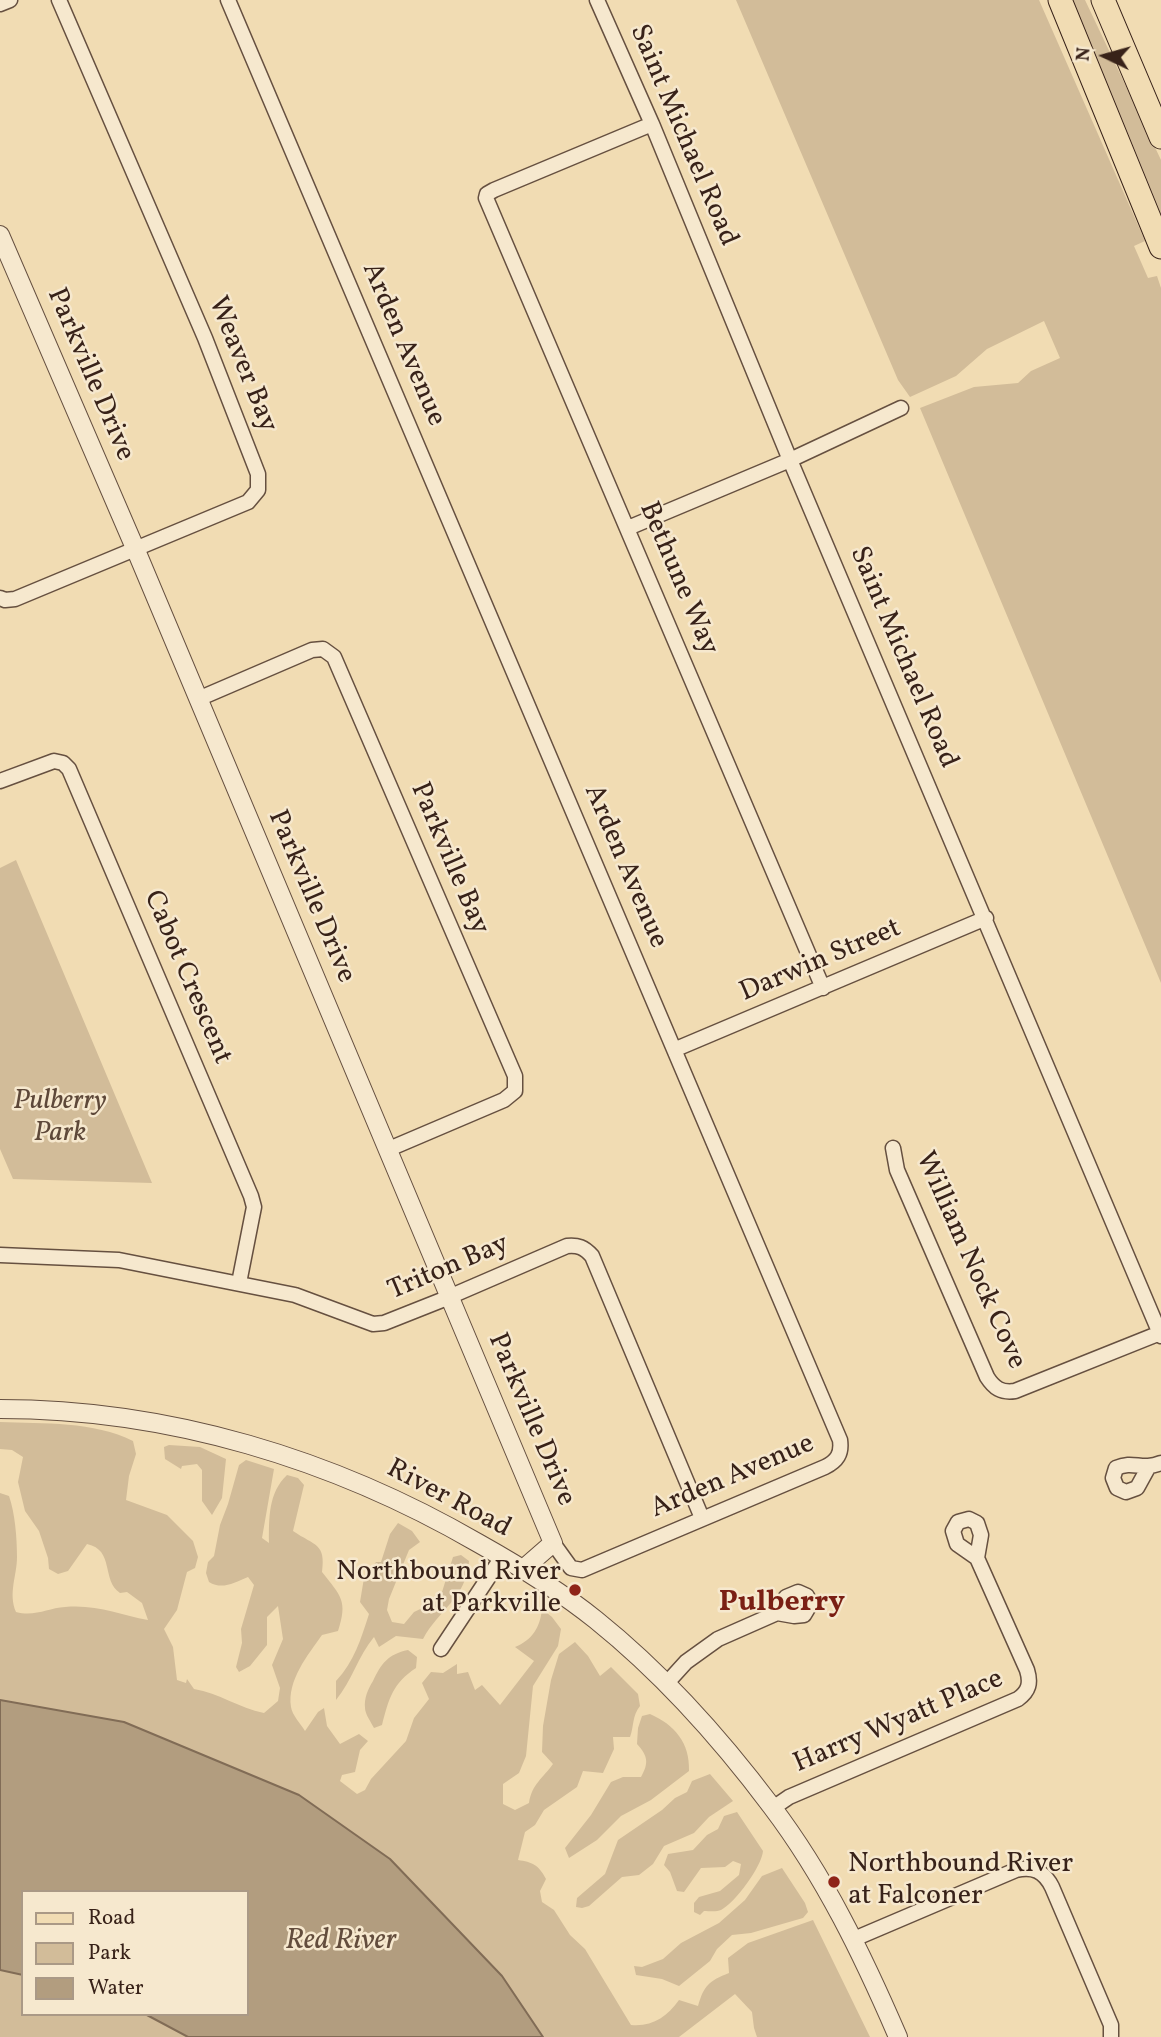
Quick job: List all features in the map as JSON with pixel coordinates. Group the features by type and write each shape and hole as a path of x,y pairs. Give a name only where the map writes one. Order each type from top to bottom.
{"main road":[{"path":"1060,0 1161,247"},
{"path":"1103,0 1161,136"}],"street":[{"path":"0,4 10,0"},
{"name":"Weaver Bay","path":"0,598 15,599 248,502 258,490 258,474 205,338 58,0"},
{"name":"Arden Avenue","path":"228,0 840,1440 839,1457 825,1467 582,1570 571,1568 553,1543"},
{"name":"Saint Michael Road","path":"597,0 652,124 790,460 986,918 1160,1335"},
{"name":"Bethune Way","path":"652,124 490,191 486,198 824,988"},
{"name":"Parkville Drive","path":"0,235 135,548 553,1543 523,1570"},
{"path":"628,528 790,460 901,408"},
{"name":"Parkville Bay","path":"198,699 312,650 323,649 334,656 510,1063 517,1084 515,1091 504,1100 389,1149"},
{"name":"Cabot Crescent","path":"0,781 54,761 69,769 251,1196 254,1207 239,1283"},
{"name":"Darwin Street","path":"676,1049 986,918"},
{"name":"William Nock Cove","path":"893,1148 897,1170 987,1377 998,1389 1015,1391 1160,1335"},
{"name":"Triton Bay","path":"0,1255 102,1258 239,1283 295,1295 373,1324 384,1323 567,1246 577,1245 592,1256 702,1518"},
{"name":"River Road","path":"0,1409 69,1411 151,1422 219,1436 285,1455 390,1496 502,1557 594,1619 666,1685 721,1744 773,1808 814,1869 854,1939 898,2037"},
{"path":"441,1648 502,1557"},
{"name":"Harry Wyatt Place","path":"773,1808 789,1797 1024,1695 1030,1679 1027,1670 977,1558"},
{"path":"666,1685 686,1662 709,1644 777,1613"},
{"path":"854,1939 1016,1870 1035,1868 1048,1878 1111,2025 1111,2037"}],"green space":[{"path":"736,0 1039,0 1145,241 1134,246 1148,278 1157,276 1161,288 1161,983 920,408 974,387 1018,383 1031,371 1060,358 1044,321 987,349 956,376 910,397 898,380"},
{"path":"1072,0 1085,0 1161,160 1161,217"},
{"name":"Pulberry Park","path":"16,860 152,1183 13,1179 0,1149 0,868"},
{"path":"0,1422 85,1427 133,1441 136,1454 129,1476 126,1500 167,1515 193,1541 198,1557 195,1568 187,1572 177,1610 164,1629 173,1647 177,1680 186,1683 187,1679 194,1689 264,1713 278,1701 280,1688 272,1665 283,1639 278,1606 267,1617 267,1645 250,1666 239,1672 236,1667 242,1643 241,1629 254,1585 248,1577 228,1585 214,1584 209,1582 206,1573 208,1562 214,1556 220,1525 239,1465 246,1460 274,1469 262,1538 269,1543 271,1507 276,1490 287,1475 298,1478 304,1485 293,1531 320,1550 322,1572 341,1599 342,1612 338,1631 322,1635 300,1668 292,1687 291,1707 305,1731 324,1708 327,1726 340,1744 359,1734 368,1741 360,1750 355,1772 342,1775 340,1781 357,1794 365,1790 371,1779 406,1741 414,1718 429,1699 422,1683 431,1672 443,1673 457,1664 457,1674 468,1672 475,1690 482,1685 500,1705 534,1661 515,1647 526,1641 534,1632 542,1609 561,1629 558,1646 533,1686 526,1756 519,1773 503,1784 503,1804 515,1810 529,1803 535,1786 553,1764 542,1752 543,1726 551,1680 559,1654 575,1642 588,1656 600,1676 611,1667 638,1694 640,1706 634,1717 630,1737 613,1737 614,1749 603,1773 583,1771 577,1787 544,1810 535,1825 525,1832 518,1860 535,1865 541,1870 546,1879 540,1891 542,1902 554,1910 570,1935 585,1949 631,2025 658,2020 679,2000 698,2006 708,1985 729,1973 728,1958 748,1943 813,1920 870,2037 757,2037 752,2012 735,1994 679,2037 543,2037 502,1976 390,1859 124,1722 0,1700 0,1493 9,1496 13,1510 17,1557 13,1591 16,1612 29,1613 76,1606 108,1610 148,1620 142,1603 127,1592 120,1593 114,1587 105,1559 96,1547 87,1544 68,1571 58,1574 49,1569 39,1531 25,1511 18,1482 23,1457 12,1450 0,1449"},
{"path":"164,1447 200,1447 226,1459 222,1498 212,1515 202,1501 202,1470 197,1464 182,1466 181,1469 165,1459"},
{"path":"398,1523 412,1531 420,1542 409,1550 389,1599 387,1610 392,1622 404,1624 414,1612 431,1604 442,1592 453,1557 461,1555 469,1561 467,1574 457,1594 423,1639 396,1636 379,1647 374,1637 336,1700 336,1681 352,1658 369,1614 360,1602 364,1578 376,1562 381,1562 390,1534"},
{"path":"408,1650 417,1657 416,1668 397,1686 382,1725 374,1728 365,1710 368,1690 386,1661 395,1654"},
{"path":"650,1714 674,1729 679,1736 687,1752 689,1771 651,1800 621,1816 597,1840 569,1858 565,1848 591,1815 611,1782 623,1777 641,1777 646,1760 637,1744 638,1728 642,1716"},
{"path":"710,1774 733,1801 709,1817 694,1833 664,1846 653,1864 639,1875 622,1877 589,1906 576,1907 577,1898 605,1874 618,1840 687,1792 692,1781"},
{"path":"737,1812 763,1851 761,1858 747,1884 727,1906 719,1911 704,1911 700,1915 694,1912 694,1903 699,1897 720,1891 739,1875 741,1864 733,1861 725,1867 701,1868 684,1892 677,1891 670,1872 664,1865 668,1854 693,1850 707,1835 718,1829 724,1816"},
{"path":"782,1868 805,1903 808,1912 803,1918 751,1933 732,1935 717,1949 710,1961 679,1986 662,1979 636,1975 634,1966 642,1967 663,1959 681,1943 719,1923 745,1900 762,1876"},
{"path":"0,1970 21,1975 21,2016 149,2016 188,2037 0,2037"}],"water":[{"name":"Red River","path":"0,1700 124,1722 299,1795 390,1859 502,1976 543,2037 188,2037 149,2016 248,2016 248,1890 21,1890 21,1975 0,1970"}],"place":[{"name":"Northbound River at Parkville","path":"575,1590"},
{"name":"Northbound River at Falconer","path":"834,1882"}],"district":[{"name":"Pulberry","path":"782,1604"}]}
